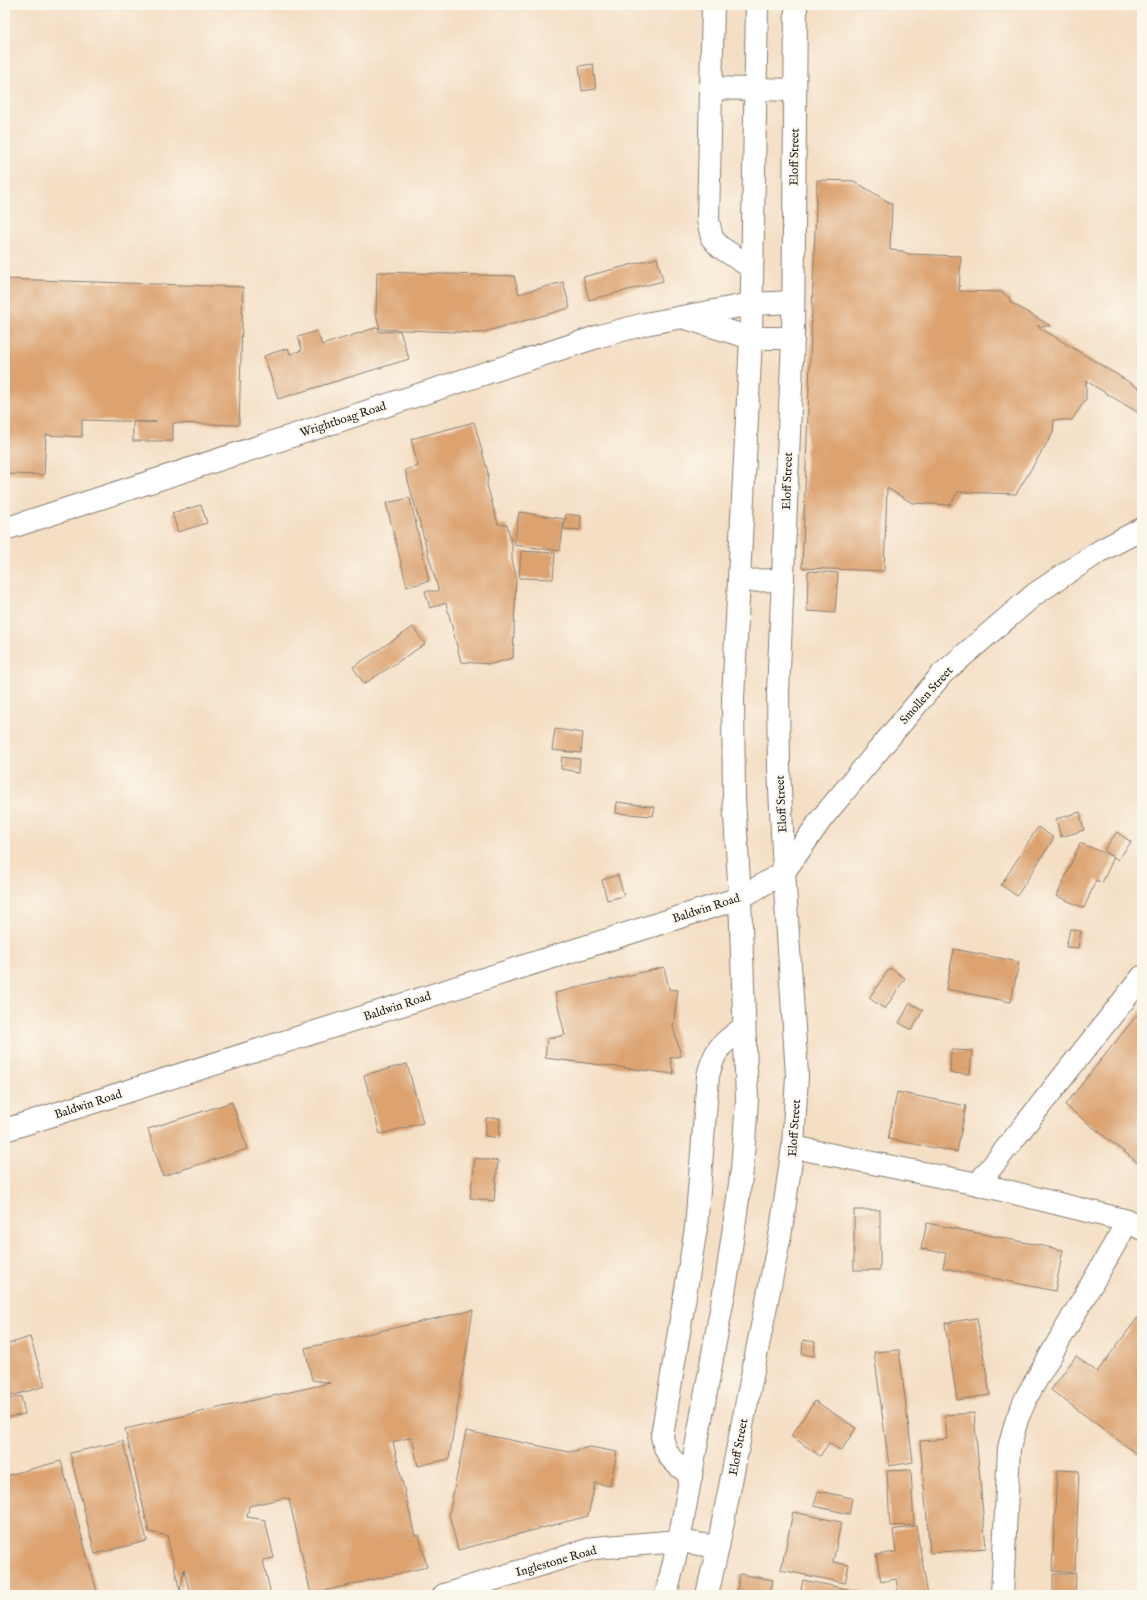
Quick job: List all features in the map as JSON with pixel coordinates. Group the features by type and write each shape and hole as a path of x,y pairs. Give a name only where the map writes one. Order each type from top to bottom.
{"street":[{"path":"713,5 708,220 712,238 720,247 752,268"},
{"path":"666,1595 680,1540 727,1276 742,1170 747,1100 740,898 734,799 733,699 750,338 757,5"},
{"name":"Eloff Street","path":"707,1595 718,1547 781,1230 793,1147 797,1075 784,872 779,768 778,693 793,338 792,302 796,5"},
{"path":"711,88 795,90"},
{"name":"Wrightboag Road","path":"5,529 600,336 682,317 751,304 792,302"},
{"path":"682,317 750,338 793,338"},
{"name":"Smollen Street","path":"784,872 822,818 942,674 1035,594 1100,551 1142,529"},
{"path":"739,581 783,580"},
{"name":"Baldwin Road","path":"5,1130 740,898 784,872"},
{"path":"978,1184 1142,976"},
{"path":"691,1476 669,1458 664,1448 662,1436 696,1228 708,1076 712,1059 720,1045 744,1027"},
{"path":"793,1147 978,1184 1135,1225 1027,1396 1017,1419 1009,1448 1002,1595"},
{"name":"Inglestone Road","path":"444,1595 594,1548 680,1540 718,1547"}],"building":[{"path":"593,64 596,89 582,91 579,66"},
{"path":"817,180 854,181 892,204 890,250 902,251 908,254 961,256 959,291 1001,292 1010,298 1010,302 1051,326 1037,326 1142,390 1142,415 1086,381 1086,399 1072,420 1054,420 1053,433 1016,494 958,492 950,505 912,503 887,488 884,571 802,568"},
{"path":"657,258 663,281 589,300 583,277"},
{"path":"377,272 514,276 519,294 563,282 570,308 480,333 380,329 376,314"},
{"path":"5,279 243,287 239,425 173,423 173,441 133,441 133,422 156,422 82,420 82,437 46,435 44,475 5,474"},
{"path":"378,327 379,332 400,331 409,359 278,399 264,356 288,348 290,354 302,350 298,337 317,331 322,345"},
{"path":"474,422 488,473 487,485 498,524 507,525 512,545 512,560 516,575 513,658 491,664 461,662 446,603 430,608 425,591 438,591 438,589 405,470 418,466 411,439"},
{"path":"410,498 429,581 407,587 386,503"},
{"path":"201,505 207,523 178,532 172,513"},
{"path":"519,512 564,519 560,551 514,545"},
{"path":"566,514 581,516 580,530 564,529"},
{"path":"521,551 555,553 553,579 519,578"},
{"path":"808,571 838,573 835,613 807,611"},
{"path":"413,627 425,644 364,684 353,667"},
{"path":"555,729 583,733 581,753 552,750"},
{"path":"562,757 580,759 579,772 561,769"},
{"path":"617,802 655,807 653,816 616,813"},
{"path":"1080,812 1084,830 1061,837 1056,819"},
{"path":"1038,827 1054,838 1017,896 1001,885"},
{"path":"1117,832 1131,842 1118,860 1104,850"},
{"path":"1080,843 1114,857 1102,883 1096,880 1084,908 1057,896"},
{"path":"618,875 624,896 607,900 602,880"},
{"path":"1070,929 1081,931 1078,948 1066,947"},
{"path":"954,949 1019,962 1011,1002 946,989"},
{"path":"664,967 669,989 678,990 673,1026 681,1056 670,1058 674,1074 545,1058 547,1039 565,1035 555,993"},
{"path":"890,968 905,978 885,1009 869,998"},
{"path":"910,1003 923,1010 912,1030 899,1023"},
{"path":"1141,1010 1142,1011 1142,1166 1065,1105"},
{"path":"951,1050 972,1051 970,1074 950,1073"},
{"path":"407,1064 423,1123 380,1134 364,1075"},
{"path":"897,1092 966,1106 957,1152 888,1139"},
{"path":"232,1102 247,1149 163,1176 148,1129"},
{"path":"486,1118 500,1118 499,1138 485,1136"},
{"path":"475,1158 498,1161 494,1201 470,1198"},
{"path":"854,1210 880,1210 880,1270 854,1270"},
{"path":"927,1223 1063,1250 1055,1291 943,1268 946,1253 921,1249"},
{"path":"473,1310 449,1459 418,1466 412,1437 393,1442 415,1536 419,1535 427,1567 311,1594 289,1499 284,1498 249,1506 247,1517 265,1520 274,1558 263,1560 271,1595 190,1595 184,1569 180,1591 168,1540 169,1536 149,1532 125,1429 330,1383 312,1380 305,1348"},
{"path":"1142,1312 1142,1458 1051,1390 1076,1356 1097,1372"},
{"path":"977,1318 990,1395 957,1400 945,1323"},
{"path":"30,1337 45,1386 5,1398 5,1345"},
{"path":"803,1340 815,1342 814,1356 802,1354"},
{"path":"899,1350 913,1462 889,1466 874,1352"},
{"path":"21,1396 25,1414 5,1418 5,1400"},
{"path":"815,1401 856,1428 841,1451 829,1443 820,1456 791,1436"},
{"path":"974,1413 986,1548 930,1553 920,1441 947,1439 945,1415"},
{"path":"466,1431 569,1452 590,1447 617,1452 610,1486 595,1483 588,1516 458,1550 449,1514"},
{"path":"123,1441 147,1541 95,1554 70,1453"},
{"path":"61,1461 98,1595 5,1595 5,1476"},
{"path":"911,1470 914,1525 890,1526 887,1471"},
{"path":"1057,1470 1079,1471 1075,1573 1052,1571"},
{"path":"818,1491 852,1498 849,1514 814,1506"},
{"path":"793,1512 841,1522 833,1562 849,1565 845,1583 781,1570"},
{"path":"916,1526 928,1595 899,1595 896,1579 881,1582 876,1555 896,1552 893,1530"},
{"path":"740,1574 773,1580 770,1595 736,1595"},
{"path":"1053,1574 1076,1574 1075,1595 1053,1595"},
{"path":"803,1580 862,1592 861,1595 800,1595"}]}
